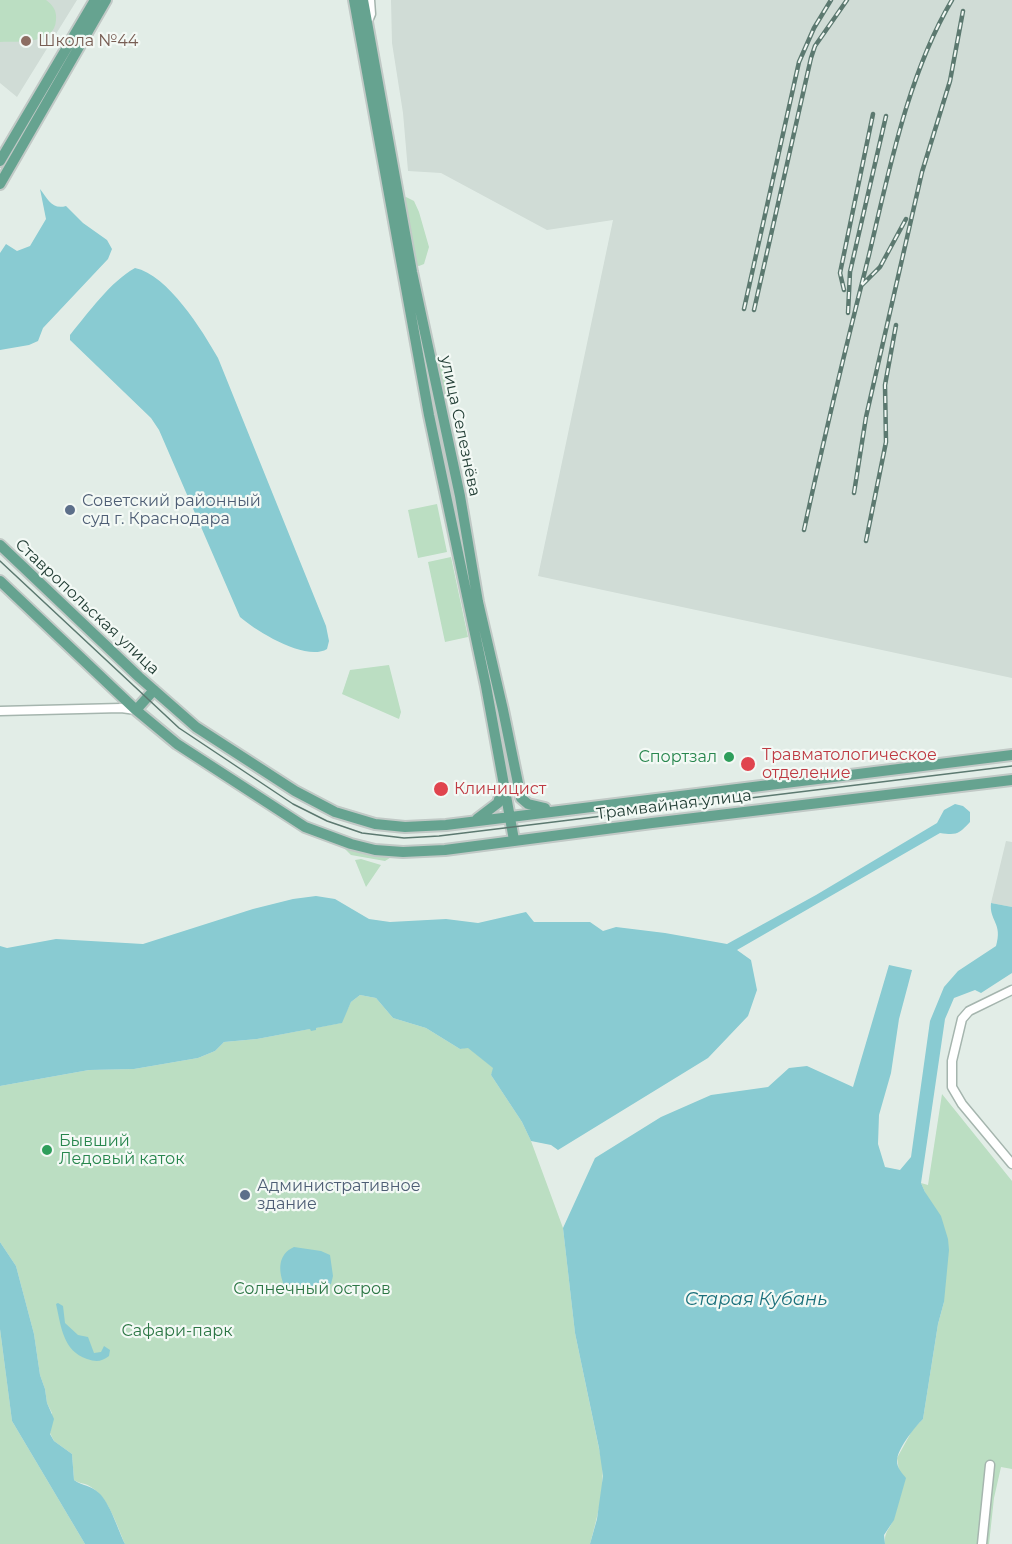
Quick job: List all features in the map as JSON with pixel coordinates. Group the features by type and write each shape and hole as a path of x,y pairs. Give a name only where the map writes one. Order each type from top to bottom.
{"main road":[{"path":"0,161 95,0"},
{"path":"0,184 106,0"},
{"name":"улица Селезнёва","path":"354,0 431,426 486,686 514,840"},
{"name":"улица Селезнёва","path":"363,0 412,272 460,496 478,602 521,798 535,807 557,810"},
{"name":"Ставропольская улица","path":"0,545 196,727 295,791 335,812 375,824"},
{"path":"0,582 136,710"},
{"name":"Ставропольская улица","path":"136,710 154,690"},
{"name":"Трамвайная улица","path":"136,710 177,744 210,767 305,827 351,844 375,849 425,852 1012,780"},
{"name":"Трамвайная улица","path":"375,824 423,827 1012,754"},
{"path":"474,821 498,803 504,784"}],"street":[{"name":"улица Селезнёва","path":"361,34 371,14 370,0"},
{"path":"0,711 121,708 136,710"},
{"path":"1012,990 969,1011 962,1020 952,1061 952,1087 962,1104 1012,1164"},
{"path":"982,1544 990,1465"}],"shaded area":[{"name":"Школа №44","path":"0,0 77,0 17,97 0,83"},
{"path":"391,0 1012,0 1012,678 538,576 613,220 547,230 441,173 408,171 403,113 392,43"},
{"path":"1006,841 1012,842 1012,907 991,903"}],"green space":[{"path":"0,0 46,0 55,11 54,28 43,38 0,42"},
{"path":"406,197 414,201 429,247 424,264 419,266 414,265 402,200"},
{"path":"447,357 456,397 444,395 438,365"},
{"path":"437,504 447,552 418,558 408,510"},
{"path":"451,557 468,637 445,642 428,562"},
{"path":"389,665 401,712 399,719 342,694 350,670"},
{"path":"342,846 393,856 385,861 351,855"},
{"path":"361,859 381,865 366,887 355,860"},
{"name":"Солнечный остров","path":"360,995 376,998 393,1018 426,1028 460,1049 468,1047 494,1068 491,1075 522,1122 531,1141 563,1228 575,1333 602,1463 601,1494 590,1544 125,1544 103,1498 89,1486 74,1480 72,1454 54,1441 50,1433 52,1413 40,1375 34,1334 16,1266 0,1242 0,1086 89,1070 134,1069 198,1058 215,1051 224,1042 257,1039 341,1023 351,1002"},
{"path":"942,1094 1012,1181 1012,1469 1001,1467 994,1498 989,1544 885,1544 897,1503 899,1480 897,1458 913,1429 923,1419 938,1324 944,1302 925,1192 921,1183 928,1185"},
{"path":"0,1329 12,1421 85,1544 0,1544"}],"water":[{"path":"40,189 51,203 61,207 66,206 83,223 107,240 112,249 108,259 43,328 38,341 29,345 0,350 0,253 6,244 17,251 30,246 46,219"},
{"path":"135,268 160,281 172,292 203,333 218,358 326,626 329,641 327,649 318,652 294,648 269,637 240,617 159,430 151,418 70,340 70,335 100,298 117,281"},
{"path":"955,804 963,806 970,812 970,822 959,832 940,833 737,950 751,960 757,990 748,1016 708,1058 558,1150 551,1145 531,1141 522,1122 491,1075 493,1068 468,1048 460,1049 426,1028 393,1018 376,998 360,995 351,1002 342,1023 316,1028 316,1030 224,1042 215,1051 198,1058 134,1069 89,1070 0,1086 0,946 7,948 56,939 143,944 253,909 316,896 335,899 369,919 390,922 446,919 478,923 526,912 534,922 590,922 603,931 616,927 727,944 816,895 937,823 944,810"},
{"name":"Старая Кубань","path":"991,903 1012,907 1012,973 981,993 975,990 954,998 945,1019 921,1183 941,1216 948,1239 944,1302 938,1324 923,1419 907,1438 898,1456 898,1466 906,1478 894,1520 884,1535 885,1544 590,1544 597,1519 603,1476 575,1333 563,1228 595,1158 661,1117 711,1095 768,1087 789,1068 807,1066 853,1087 889,965 912,970 899,1019 891,1073 879,1115 878,1144 885,1167 900,1170 911,1157 930,1021 944,987 958,971 996,946 998,932"},
{"path":"0,1242 16,1266 34,1334 40,1375 47,1403 54,1419 50,1434 54,1441 72,1454 74,1480 93,1488 103,1497 125,1544 85,1544 12,1421 0,1329"},
{"path":"294,1247 321,1251 330,1255 333,1276 331,1284 319,1289 284,1285 280,1268 282,1258"},
{"path":"56,1304 63,1306 65,1323 78,1335 88,1337 94,1353 101,1352 104,1346 110,1350 109,1356 93,1361 73,1350 64,1337"}],"tram line":[{"path":"0,561 179,728 293,804 327,821 362,833 404,838 439,836 1012,766"}],"railway":[{"path":"744,309 799,62 814,28 831,0"},
{"path":"754,310 811,58 815,46 847,0"},
{"path":"804,530 884,190 902,124 923,59 952,0"},
{"path":"854,493 866,417 922,172 950,81 963,11"},
{"path":"844,290 840,273 873,114"},
{"path":"848,313 850,272 886,116"},
{"path":"862,285 880,267 906,219"},
{"path":"866,541 886,442 885,385 896,325"}],"place":[{"name":"Школа №44","path":"26,41"},
{"name":"Советский районный суд г. Краснодара","path":"70,510"},
{"name":"Спортзал","path":"729,757"},
{"name":"Травматологическое отделение","path":"748,764"},
{"name":"Клиницист","path":"441,789"},
{"name":"Бывший Ледовый каток","path":"47,1150"},
{"name":"Административное здание","path":"245,1195"}],"park label":[{"name":"Сафари-парк","path":"177,1331"}]}
